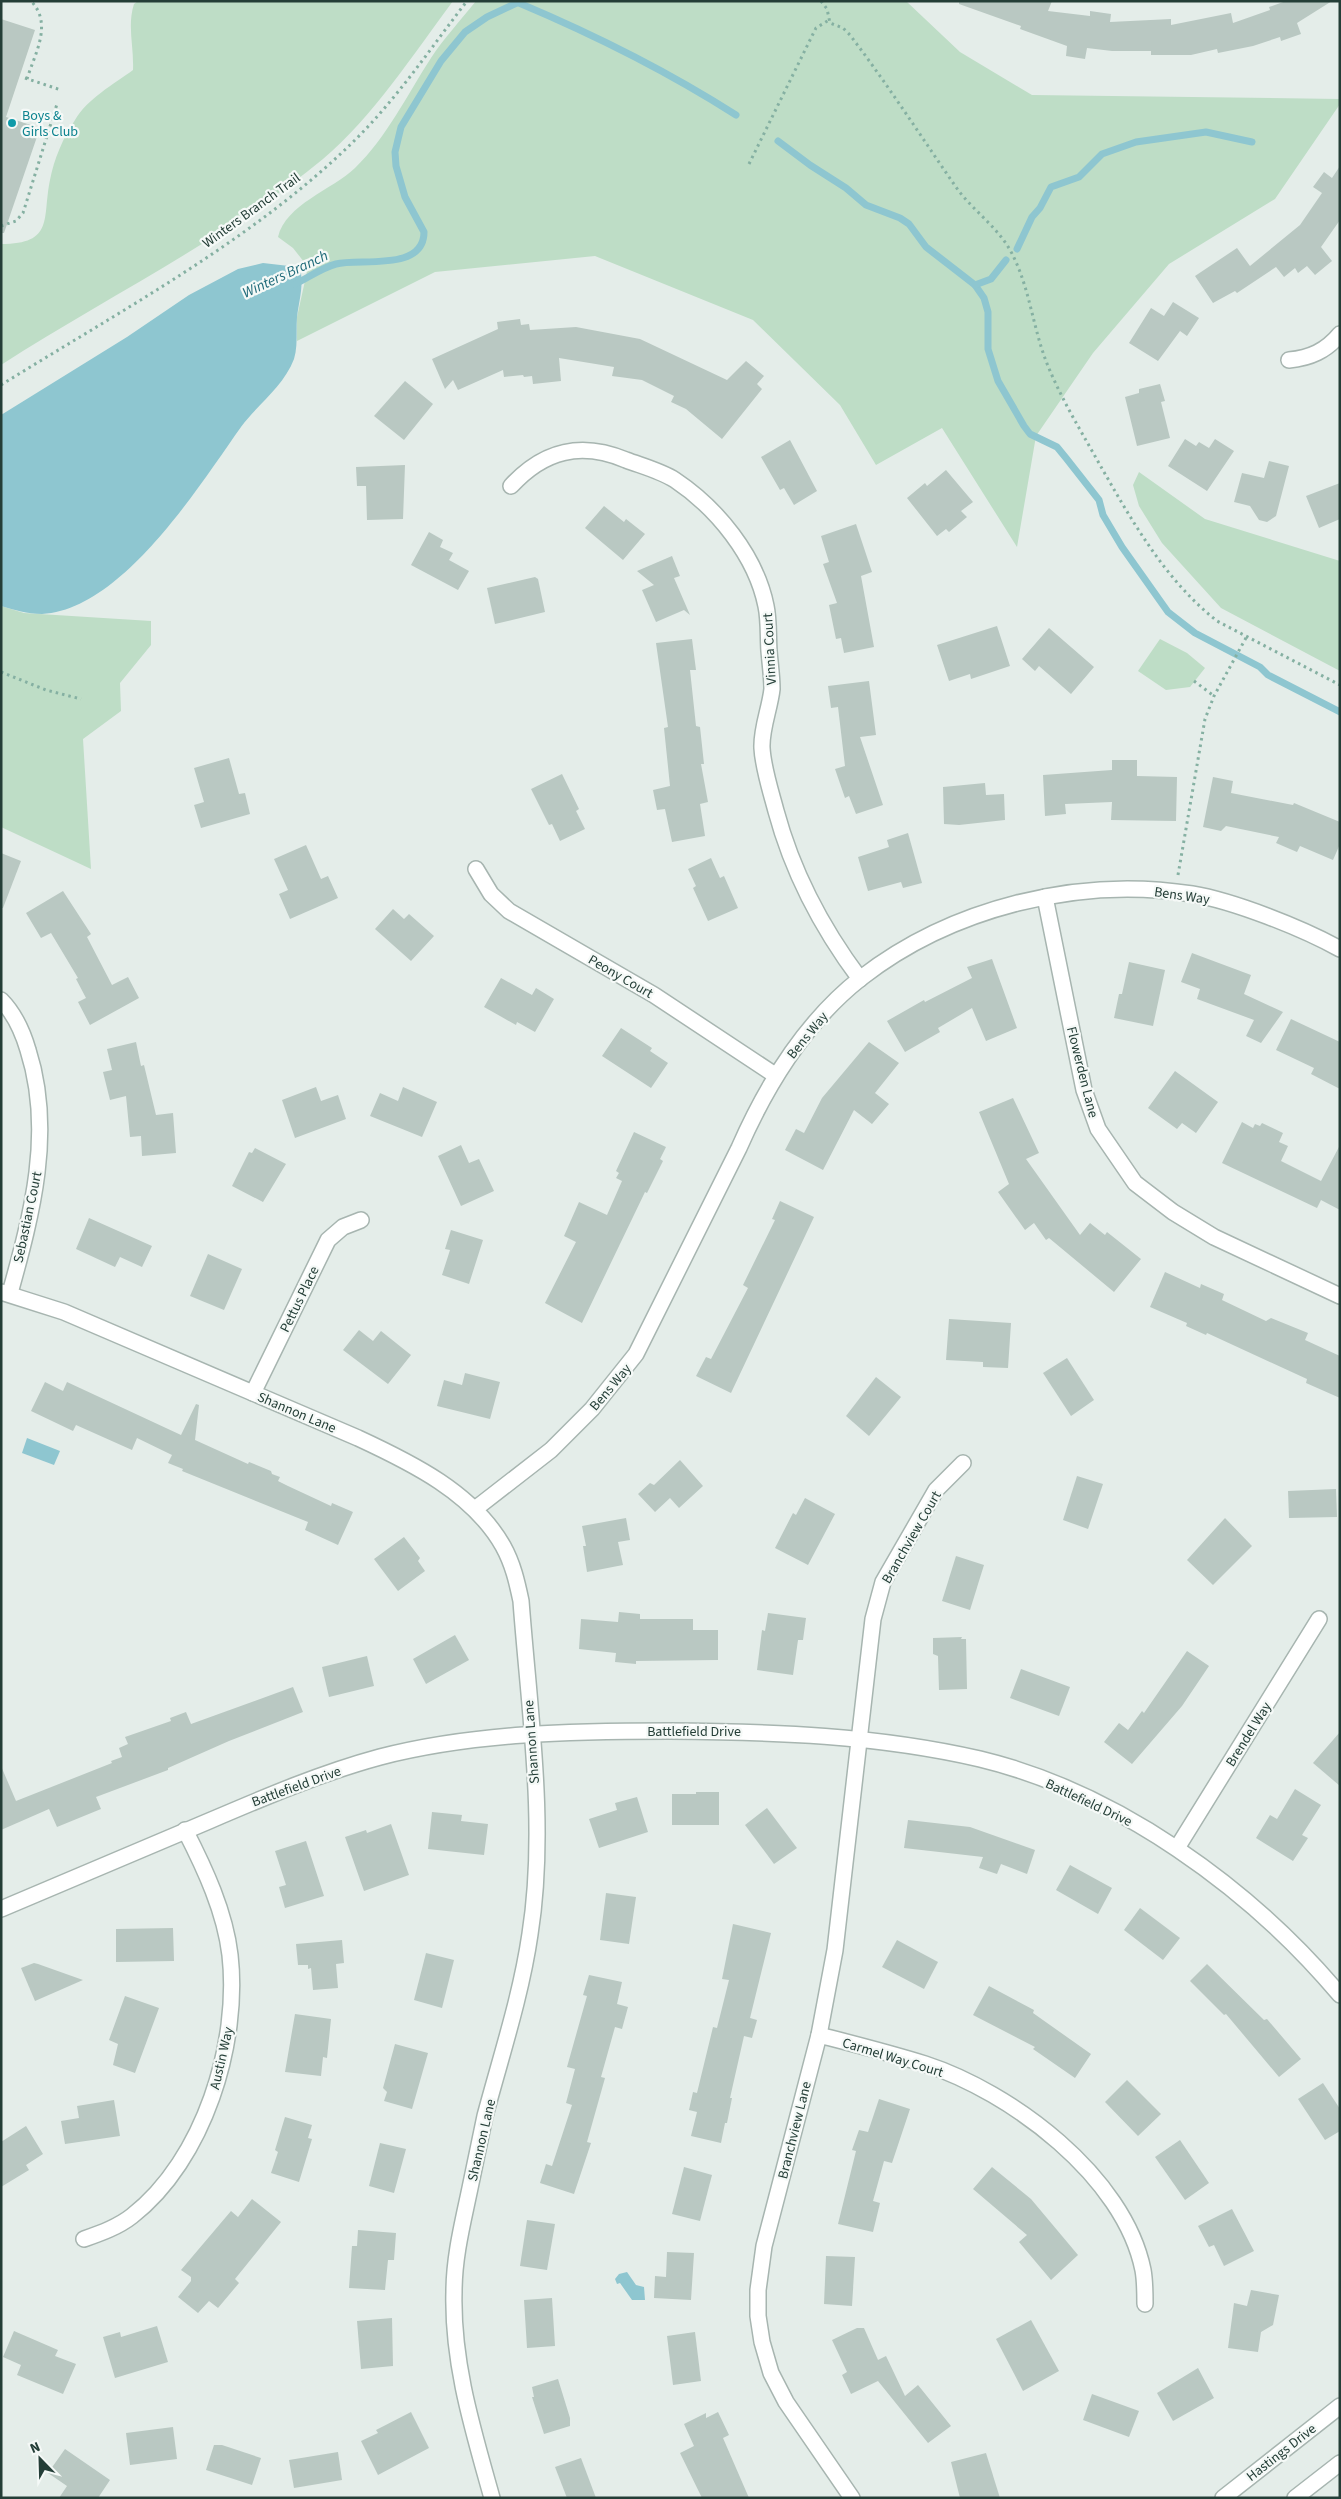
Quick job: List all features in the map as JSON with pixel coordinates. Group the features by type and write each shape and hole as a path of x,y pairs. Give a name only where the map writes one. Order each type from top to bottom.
{"street":[{"path":"1289,360 1308,358 1323,350 1340,334"},
{"name":"Vinnia Court","path":"511,486 526,470 544,458 565,451 582,450 613,454 674,479 705,503 733,536 755,573 766,606 772,688 762,748 776,810 788,851 809,901 832,942 860,979"},
{"name":"Peony Court","path":"476,868 491,894 509,911 654,995 775,1076"},
{"name":"Bens Way","path":"475,1509 515,1480 551,1450 592,1409 636,1354 775,1076 803,1036 860,979 892,956 933,933 985,912 1045,898 1094,891 1175,892 1214,900 1274,920 1340,949"},
{"name":"Flowerden Lane","path":"1045,898 1084,1090 1098,1129 1135,1183 1173,1212 1214,1237 1340,1296"},
{"name":"Sebastian Court","path":"1,1000 8,1007 24,1036 34,1068 41,1111 37,1179 26,1234 5,1292"},
{"name":"Pettus Place","path":"253,1393 328,1240 343,1227 362,1220"},
{"name":"Shannon Lane","path":"5,1292 64,1312 358,1438 404,1460 446,1487 475,1509 503,1546 515,1573 521,1601 531,1735 537,1831 536,1889 530,1935 517,1997 485,2118 459,2238 454,2292 456,2343 463,2391 492,2498"},
{"name":"Branchview Court","path":"859,1738 873,1619 883,1582 936,1490 963,1463"},
{"name":"Brendel Way","path":"1177,1848 1319,1619"},
{"name":"Battlefield Drive","path":"1,1909 264,1797 377,1758 420,1748 531,1735 605,1731 769,1732 859,1738 981,1760 1020,1772 1067,1790 1124,1817 1177,1848 1220,1880 1270,1922 1340,1995"},
{"name":"Branchview Lane","path":"852,2498 786,2402 771,2373 762,2342 758,2316 758,2290 764,2246 819,2035 836,1950 859,1738"},
{"name":"Austin Way","path":"84,2239 109,2230 132,2216 171,2173 189,2146 207,2110 222,2065 228,2034 232,1994 230,1954 219,1908 186,1830"},
{"name":"Carmel Way Court","path":"819,2035 926,2064 962,2079 1005,2102 1037,2124 1072,2153 1097,2180 1117,2210 1143,2270 1146,2304"},
{"name":"Hastings Drive","path":"1223,2498 1340,2406"},
{"path":"1295,2498 1340,2463"}],"path":[{"path":"31,1 40,12 43,26 26,79 61,90"},
{"name":"Winters Branch Trail","path":"1,385 214,252 321,172 387,107 467,1"},
{"path":"823,2 830,23 843,28 850,35 888,85 957,188 1009,248 1025,285 1037,336 1063,397 1152,551 1202,609 1217,621 1340,685"},
{"path":"749,164 816,28 829,20"},
{"path":"1,226 16,221 23,213 57,104"},
{"path":"1175,892 1200,740 1214,696 1247,636"},
{"path":"1,672 46,690 81,699"},
{"path":"1194,681 1214,696"}],"green space":[{"path":"138,1 453,1 376,104 341,143 323,159 246,216 206,242 1,365 1,244 18,243 38,234 43,226 54,164 71,127 86,105 109,86 133,70 131,20 134,4"},
{"path":"476,1 906,1 960,52 1032,95 1340,99 1340,104 1275,199 1169,264 1093,353 1036,436 1017,547 942,428 876,465 840,405 753,320 595,256 435,272 297,341 297,317 308,267 293,248 278,237 283,225 300,206 345,176 366,156 387,129 436,51"},
{"path":"1139,472 1205,519 1340,561 1340,671 1221,608 1162,543 1139,506 1133,485"},
{"path":"1,606 24,613 151,621 151,645 120,683 121,711 83,739 91,869 1,827"},
{"path":"1160,639 1187,653 1205,668 1190,687 1166,690 1138,671"}],"water":[{"path":"263,263 289,266 301,273 295,354 290,369 284,378 247,419 181,511 129,569 101,591 72,607 42,614 26,613 1,606 1,415 127,337 189,295 238,269"},
{"path":"27,1438 60,1451 54,1465 22,1453"},
{"path":"627,2272 636,2285 644,2287 645,2300 632,2300 620,2283 617,2284 615,2279 619,2274"}],"building":[{"path":"959,1 1052,1 1048,11 1090,16 1090,11 1111,14 1110,22 1171,19 1171,25 1231,13 1233,23 1270,10 1269,7 1286,1 1332,1 1297,23 1301,34 1281,41 1280,37 1253,46 1218,53 1217,49 1191,55 1151,55 1151,51 1112,51 1087,48 1085,59 1066,56 1067,46 1020,29 1021,26 959,4"},
{"name":"Boys & Girls Club","path":"1,19 35,30 6,117 40,128 4,233 1,233"},
{"path":"1340,166 1340,220 1321,247 1332,261 1315,275 1307,266 1298,273 1295,268 1284,277 1276,267 1237,293 1235,291 1213,303 1195,276 1237,248 1250,266 1300,225 1322,193 1313,187 1324,172 1332,178"},
{"path":"1173,302 1199,318 1187,336 1180,331 1158,361 1129,343 1151,308 1164,316"},
{"path":"520,319 521,325 529,324 530,330 576,327 640,339 727,380 746,361 764,376 757,384 762,389 722,439 686,409 671,402 674,396 642,380 612,376 614,367 559,358 561,381 533,384 532,376 504,377 503,370 458,390 453,380 445,389 432,359 498,329 497,322"},
{"path":"405,381 433,404 404,440 374,416"},
{"path":"1160,384 1165,401 1161,402 1170,438 1137,446 1125,397 1139,393 1139,389"},
{"path":"1185,439 1196,446 1199,442 1209,448 1215,439 1234,451 1207,491 1168,466"},
{"path":"790,440 817,491 794,505 784,488 780,490 761,457"},
{"path":"1269,461 1289,466 1276,516 1267,522 1259,520 1250,506 1234,502 1242,473 1264,478"},
{"path":"405,465 403,519 367,520 366,486 357,486 356,467"},
{"path":"946,470 973,502 961,511 967,517 949,532 946,529 937,536 907,498 925,483 927,486"},
{"path":"1340,483 1340,519 1319,528 1306,496"},
{"path":"604,506 624,522 626,519 645,534 623,560 585,528"},
{"path":"856,524 872,572 861,576 874,647 844,653 841,638 836,639 829,605 837,603 823,564 829,562 821,536"},
{"path":"429,532 443,540 440,547 453,553 449,560 469,571 458,590 411,565"},
{"path":"672,556 680,576 674,578 690,615 684,610 656,622 642,590 654,585 637,571"},
{"path":"535,577 538,579 545,612 495,624 487,588"},
{"path":"997,626 1010,666 971,679 970,674 949,681 937,645"},
{"path":"1049,628 1094,667 1071,694 1039,666 1035,671 1022,659"},
{"path":"692,639 696,670 690,670 696,726 700,727 704,764 701,764 708,802 700,804 705,836 672,842 665,809 657,810 653,790 670,786 664,728 668,727 656,643"},
{"path":"869,681 876,735 860,737 883,805 856,814 849,796 845,798 835,769 845,766 838,707 831,708 828,686"},
{"path":"229,758 239,794 245,793 250,814 201,828 194,805 204,802 194,768"},
{"path":"1112,760 1137,760 1137,776 1177,777 1176,821 1111,820 1112,802 1065,804 1066,814 1045,816 1043,775 1112,770"},
{"path":"562,774 579,809 576,811 585,829 560,841 552,824 549,825 531,789"},
{"path":"1213,777 1233,781 1231,793 1293,805 1294,803 1340,822 1340,844 1333,860 1300,846 1297,852 1276,843 1279,837 1226,826 1221,831 1203,827"},
{"path":"985,783 986,795 1004,794 1005,820 959,825 944,824 943,787"},
{"path":"908,833 922,883 903,888 901,882 868,891 858,857 889,847 887,840"},
{"path":"306,845 321,879 328,876 338,898 290,919 279,894 288,890 274,859"},
{"path":"1,853 21,861 3,908 1,908"},
{"path":"711,858 720,878 724,876 738,908 708,921 693,888 696,886 688,869"},
{"path":"63,891 91,934 87,937 112,985 128,977 139,998 90,1025 78,1002 86,998 76,979 78,978 51,933 41,938 26,913"},
{"path":"393,909 404,919 409,914 434,936 411,961 375,929"},
{"path":"1192,953 1251,975 1244,994 1283,1012 1261,1043 1246,1036 1254,1020 1197,999 1200,989 1181,982"},
{"path":"992,959 1017,1028 986,1041 972,1008 938,1028 940,1032 905,1052 887,1021 924,1000 925,1002 972,978 967,967"},
{"path":"1129,962 1165,970 1153,1026 1114,1018 1119,994 1122,994"},
{"path":"501,978 532,995 536,988 554,999 535,1032 517,1022 516,1025 484,1007"},
{"path":"1291,1019 1340,1042 1340,1089 1311,1074 1314,1068 1276,1050"},
{"path":"621,1028 652,1048 650,1051 668,1063 651,1088 602,1056"},
{"path":"136,1042 141,1066 144,1065 156,1115 173,1113 176,1153 142,1156 141,1136 130,1137 126,1096 110,1100 103,1072 112,1070 107,1049"},
{"path":"869,1042 899,1063 875,1093 889,1104 872,1124 854,1110 823,1170 785,1150 796,1129 804,1133 822,1098"},
{"path":"1175,1071 1218,1102 1196,1133 1182,1123 1177,1129 1148,1108"},
{"path":"316,1087 321,1101 338,1095 346,1119 295,1138 282,1100"},
{"path":"403,1087 437,1102 422,1137 370,1116 380,1093 398,1101"},
{"path":"1013,1098 1039,1153 1026,1159 1080,1235 1090,1223 1105,1235 1107,1232 1141,1259 1114,1292 1049,1238 1046,1240 1034,1223 1025,1230 998,1192 1009,1184 979,1112"},
{"path":"1242,1122 1253,1128 1255,1124 1260,1126 1262,1123 1283,1133 1279,1142 1288,1146 1281,1161 1321,1181 1340,1145 1340,1210 1321,1200 1317,1208 1222,1163"},
{"path":"634,1132 666,1147 660,1159 663,1161 647,1193 645,1192 582,1323 545,1303 576,1242 564,1236 579,1202 607,1215 622,1181 616,1178 619,1173 616,1171"},
{"path":"461,1145 469,1163 479,1159 494,1191 461,1206 438,1156"},
{"path":"255,1148 286,1164 263,1202 232,1186 249,1152 252,1153"},
{"path":"780,1201 814,1217 731,1393 696,1376 706,1357 711,1359 748,1288 743,1285 775,1220 772,1219"},
{"path":"89,1218 152,1246 142,1267 120,1257 115,1267 76,1249"},
{"path":"451,1230 483,1240 469,1284 442,1275 450,1250 445,1249"},
{"path":"208,1254 242,1269 224,1310 190,1296"},
{"path":"1165,1272 1200,1288 1201,1284 1224,1294 1222,1300 1266,1321 1271,1318 1308,1333 1305,1340 1340,1356 1340,1398 1306,1383 1307,1379 1207,1333 1206,1335 1186,1326 1187,1323 1150,1307"},
{"path":"949,1319 1011,1323 1008,1368 983,1367 983,1362 946,1360"},
{"path":"359,1330 373,1341 381,1331 411,1355 388,1384 343,1350"},
{"path":"1067,1358 1094,1400 1071,1416 1043,1373"},
{"path":"465,1373 500,1382 490,1419 437,1406 444,1380 462,1385"},
{"path":"876,1377 901,1397 869,1436 846,1416"},
{"path":"45,1382 63,1391 67,1382 181,1435 196,1404 199,1405 195,1440 248,1464 249,1462 271,1471 272,1474 280,1477 278,1481 331,1506 332,1503 353,1512 338,1545 305,1530 308,1522 182,1471 183,1469 168,1463 172,1455 137,1438 132,1450 76,1425 73,1431 31,1411"},
{"path":"680,1460 703,1486 679,1508 670,1498 655,1512 638,1494 650,1483 654,1485"},
{"path":"1077,1476 1103,1484 1088,1529 1063,1520"},
{"path":"1336,1489 1337,1517 1289,1518 1288,1491"},
{"path":"805,1498 835,1514 808,1565 775,1548 793,1513 796,1515"},
{"path":"626,1518 630,1540 618,1542 623,1565 587,1572 583,1546 586,1546 582,1526"},
{"path":"1225,1518 1252,1546 1213,1585 1187,1560"},
{"path":"404,1537 420,1558 418,1561 425,1571 398,1591 374,1559"},
{"path":"956,1556 984,1565 970,1610 942,1601"},
{"path":"619,1612 640,1614 640,1619 693,1619 693,1630 718,1630 718,1660 636,1661 636,1664 615,1662 616,1653 579,1649 581,1619 618,1622"},
{"path":"768,1613 806,1618 803,1640 798,1640 793,1675 757,1670 762,1630 765,1631"},
{"path":"455,1635 469,1660 426,1684 413,1659"},
{"path":"962,1637 961,1639 966,1639 967,1689 939,1690 938,1656 933,1654 933,1638"},
{"path":"1187,1651 1209,1666 1182,1706 1132,1764 1104,1742 1119,1723 1128,1730 1142,1711 1144,1713"},
{"path":"367,1656 374,1686 329,1697 322,1667"},
{"path":"1021,1669 1070,1687 1059,1716 1010,1698"},
{"path":"293,1687 303,1712 229,1741 168,1768 168,1770 96,1797 101,1809 57,1827 49,1809 1,1830 1,1766 16,1801 112,1763 111,1761 122,1757 119,1748 128,1744 125,1737 171,1721 170,1718 186,1712 191,1724"},
{"path":"1340,1732 1340,1786 1313,1763"},
{"path":"1295,1789 1321,1805 1302,1835 1308,1838 1293,1861 1256,1838 1270,1815 1277,1819"},
{"path":"696,1792 719,1792 719,1825 672,1825 672,1794 696,1794"},
{"path":"637,1797 648,1832 599,1848 589,1819 617,1810 615,1803"},
{"path":"767,1808 797,1848 774,1864 745,1825"},
{"path":"432,1812 462,1815 461,1821 488,1824 484,1855 428,1849"},
{"path":"908,1820 970,1827 1035,1850 1027,1874 1001,1864 997,1874 979,1868 983,1857 904,1848"},
{"path":"391,1824 409,1875 364,1891 345,1837 366,1830 367,1833"},
{"path":"306,1841 324,1896 285,1908 279,1887 286,1885 275,1851"},
{"path":"1070,1865 1112,1888 1098,1914 1056,1890"},
{"path":"606,1893 636,1897 629,1944 600,1940"},
{"path":"1140,1908 1180,1938 1163,1960 1124,1930"},
{"path":"733,1924 771,1933 750,2018 757,2020 752,2038 744,2036 730,2098 732,2098 727,2123 725,2123 721,2143 691,2136 697,2112 689,2110 693,2092 697,2093 713,2027 717,2028 729,1980 722,1979"},
{"path":"173,1928 174,1961 116,1962 116,1929"},
{"path":"342,1940 344,1963 336,1964 338,1988 313,1990 311,1968 308,1969 308,1965 298,1965 296,1944"},
{"path":"897,1940 938,1962 924,1989 882,1967"},
{"path":"426,1953 454,1960 442,2008 414,2000"},
{"path":"34,1963 83,1980 35,2001 21,1968"},
{"path":"1207,1964 1264,2020 1267,2019 1301,2059 1279,2077 1226,2014 1224,2015 1190,1981"},
{"path":"589,1975 622,1982 617,2004 628,2007 622,2029 615,2027 601,2077 605,2078 587,2142 591,2143 574,2194 540,2183 546,2164 552,2166 572,2105 566,2103 575,2069 567,2067 587,1996 583,1995"},
{"path":"989,1986 1034,2010 1033,2013 1091,2054 1075,2078 1033,2049 1035,2047 973,2015"},
{"path":"125,1996 159,2008 135,2073 113,2065 118,2044 109,2040"},
{"path":"295,2014 331,2019 327,2058 323,2057 321,2076 285,2072"},
{"path":"395,2044 428,2053 412,2109 384,2101 387,2092 383,2088"},
{"path":"1127,2080 1161,2114 1138,2136 1105,2102"},
{"path":"1323,2083 1340,2109 1340,2131 1325,2140 1298,2099"},
{"path":"879,2099 910,2109 892,2163 884,2161 873,2201 880,2203 873,2232 838,2224 856,2151 852,2150 859,2130 868,2132"},
{"path":"114,2100 120,2136 65,2144 61,2121 79,2118 77,2106"},
{"path":"285,2117 312,2125 308,2138 312,2139 299,2182 271,2173 278,2152 275,2150"},
{"path":"26,2126 43,2154 26,2165 29,2170 1,2187 1,2142"},
{"path":"1180,2140 1209,2183 1185,2200 1155,2157"},
{"path":"380,2143 406,2149 394,2193 369,2186"},
{"path":"684,2167 712,2175 700,2221 672,2214"},
{"path":"992,2167 1031,2199 1078,2255 1051,2280 1019,2242 1027,2235 973,2189"},
{"path":"252,2199 281,2222 235,2279 239,2283 218,2308 209,2301 198,2313 178,2297 191,2281 191,2277 181,2270 231,2211 238,2217"},
{"path":"1232,2209 1254,2251 1224,2266 1214,2245 1209,2247 1198,2226"},
{"path":"527,2220 555,2224 547,2270 520,2266"},
{"path":"358,2230 396,2233 394,2260 388,2260 385,2290 349,2288 352,2246 357,2246"},
{"path":"667,2252 694,2253 691,2300 654,2298 655,2276 666,2277"},
{"path":"826,2256 855,2257 852,2306 824,2304"},
{"path":"1251,2290 1279,2295 1273,2325 1261,2332 1258,2352 1228,2348 1234,2303 1247,2306"},
{"path":"552,2298 555,2346 527,2348 524,2300"},
{"path":"392,2318 393,2366 361,2369 357,2321"},
{"path":"1031,2320 1059,2371 1023,2391 996,2339"},
{"path":"157,2326 168,2362 115,2378 103,2337 120,2332 121,2337"},
{"path":"857,2328 864,2328 878,2360 886,2356 905,2396 918,2385 951,2426 928,2443 878,2381 851,2394 842,2375 847,2372 832,2340"},
{"path":"14,2331 58,2350 55,2356 76,2364 63,2394 17,2375 21,2365 3,2357"},
{"path":"695,2332 701,2381 673,2385 667,2336"},
{"path":"1198,2368 1214,2398 1173,2421 1157,2393"},
{"path":"558,2379 570,2418 570,2426 544,2434 532,2397 534,2397 532,2387"},
{"path":"1092,2394 1139,2411 1129,2437 1083,2420"},
{"path":"411,2412 429,2448 378,2475 361,2441 378,2433 376,2430"},
{"path":"718,2412 729,2435 723,2438 749,2498 702,2498 680,2453 694,2446 684,2424 706,2413 706,2418"},
{"path":"173,2427 177,2459 130,2465 126,2433"},
{"path":"214,2445 222,2445 261,2458 252,2485 206,2470"},
{"path":"65,2449 110,2480 98,2498 59,2498 67,2486 48,2473"},
{"path":"338,2452 342,2480 294,2488 289,2460"},
{"path":"986,2453 1000,2498 960,2498 951,2462"},
{"path":"581,2458 596,2498 567,2498 555,2467"}],"waterway":[{"name":"Winters Branch","path":"295,284 336,264 389,261 414,253 421,245 424,232 405,197 396,166 395,152 401,127 441,61 465,32 487,17 521,1"},
{"path":"519,3 630,54 684,83 736,115"},
{"path":"1017,249 1032,217 1040,208 1051,187 1079,177 1102,154 1136,142 1206,132 1252,142"},
{"path":"778,141 810,165 846,188 866,205 900,218 909,224 926,247 975,285 984,298 988,312 988,349 998,381 1024,426 1030,434 1057,447 1099,500 1103,515 1122,547 1168,612 1195,633 1260,667 1268,675 1340,712"},
{"path":"975,285 991,279 1006,260"}],"place":[{"name":"Boys & Girls Club","path":"12,123"}]}
